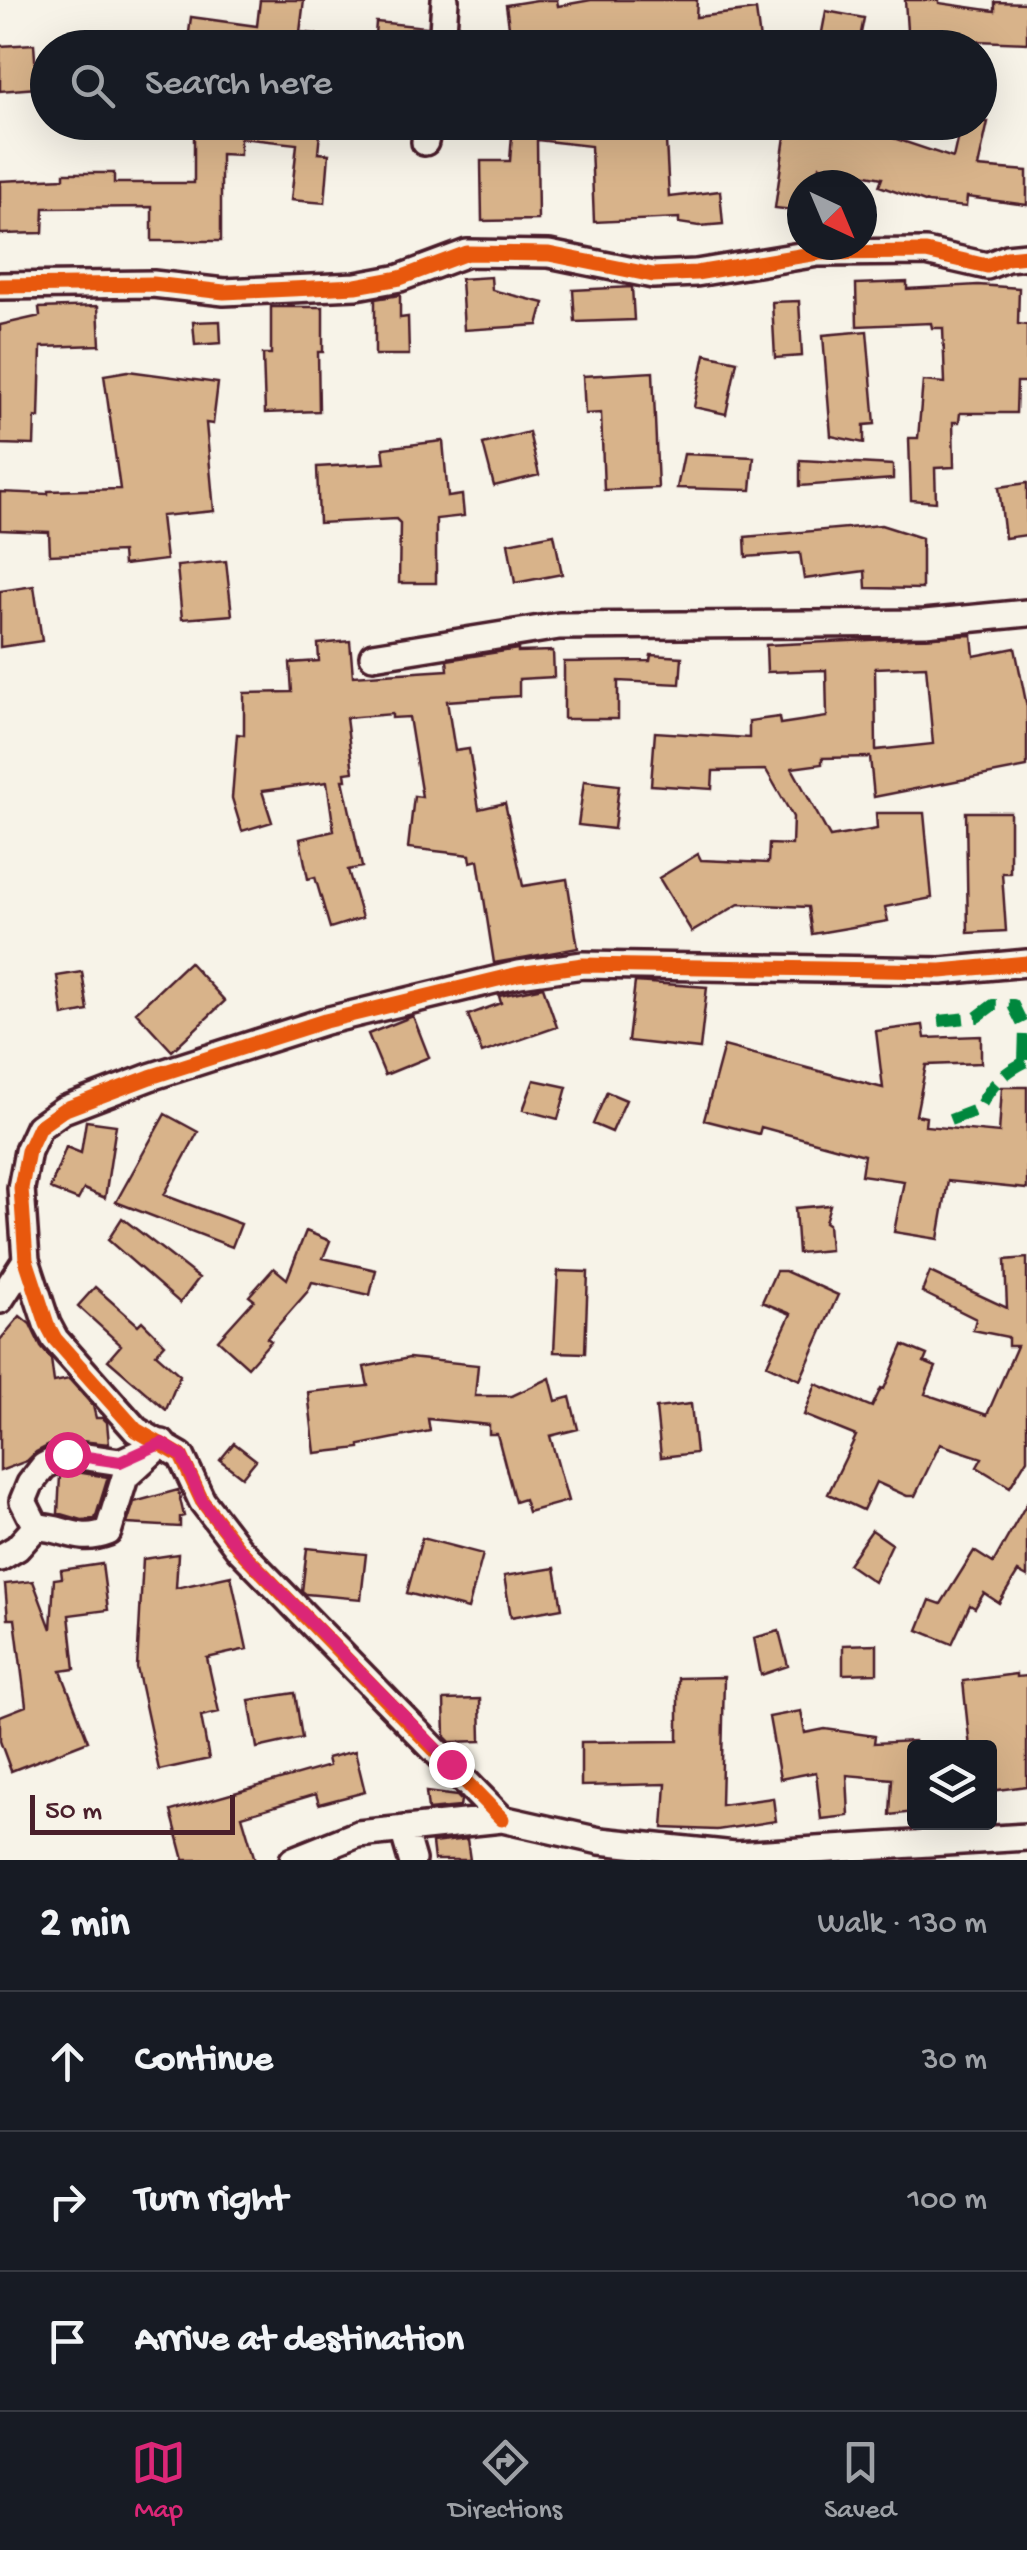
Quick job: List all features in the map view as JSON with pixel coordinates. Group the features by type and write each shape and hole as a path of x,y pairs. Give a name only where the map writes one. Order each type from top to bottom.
{"street":[{"path":"443,30 445,0"},
{"path":"0,286 153,284 224,292 356,286 400,278 468,253 549,254 654,275 696,273 818,253 926,252 987,266 1006,258 1027,256"},
{"path":"373,656 559,626 856,624 1027,613"},
{"path":"1027,963 941,972 584,965 519,974 325,1021 63,1110 39,1126 28,1151 21,1188 26,1260 54,1339 136,1430 182,1456 202,1501 239,1549 502,1819 578,1848 735,1855 1027,1838"},
{"path":"0,1300 26,1260"},
{"path":"0,1558 18,1548 36,1527 54,1527 70,1536 91,1538 108,1532 126,1477 162,1443"},
{"path":"36,1527 22,1501 44,1466 67,1454 120,1462 162,1443"},
{"path":"293,1860 358,1834 502,1819"},
{"path":"403,1829 412,1860"}],"building":[{"path":"260,0 304,0 300,30 189,30 191,17 257,26"},
{"path":"537,0 557,0 558,6 591,0 697,0 696,17 756,10 759,30 509,30 506,5"},
{"path":"905,0 939,0 995,11 995,2 1027,3 1027,43 997,42 997,30 907,30"},
{"path":"826,11 864,18 862,30 822,30"},
{"path":"376,22 427,27 427,30 375,30"},
{"path":"30,44 30,89 0,91 0,46"},
{"path":"194,140 240,140 240,155 221,154 221,241 152,241 152,207 44,208 43,233 0,234 0,181 64,178 64,173 114,173 114,183 194,183"},
{"path":"259,140 319,140 318,153 329,154 325,203 291,200 297,144"},
{"path":"512,140 537,140 538,220 482,221 481,161 510,161"},
{"path":"537,140 666,140 669,197 720,191 723,224 699,226 679,223 679,218 594,222 591,146"},
{"path":"784,140 899,140 953,158 957,140 984,140 978,167 1027,171 1027,205 967,197 966,207 928,203 879,186 882,178 877,177 877,170 820,166 819,170 787,170 787,209 775,208"},
{"path":"491,277 492,290 544,303 538,325 464,330 461,279"},
{"path":"907,282 907,289 978,285 1019,288 1018,324 1027,325 1027,382 1017,382 1016,413 960,413 959,422 953,422 954,467 935,468 936,502 911,500 909,438 918,438 923,381 945,383 943,328 932,328 931,323 857,326 856,284"},
{"path":"632,287 634,320 575,322 573,290"},
{"path":"400,295 400,318 408,317 409,355 375,355 375,299"},
{"path":"799,301 802,356 775,358 772,302"},
{"path":"98,306 100,345 41,347 39,418 35,417 34,445 0,444 0,325 40,316 39,308"},
{"path":"271,307 323,307 323,352 318,352 319,411 265,413 263,354 271,354"},
{"path":"220,321 221,343 195,345 193,322"},
{"path":"867,331 875,424 864,425 864,443 831,436 823,335"},
{"path":"705,354 737,361 726,414 694,407"},
{"path":"128,371 218,383 213,424 206,423 214,511 161,516 166,560 123,565 122,552 50,555 49,532 0,530 0,492 48,494 120,489 104,375"},
{"path":"653,372 658,488 604,490 601,413 585,414 583,376"},
{"path":"529,432 539,475 494,486 483,444"},
{"path":"443,441 448,497 462,495 464,516 436,519 436,583 399,583 400,523 396,519 319,523 317,467 385,463 383,448"},
{"path":"684,454 754,457 751,490 677,488"},
{"path":"800,460 893,465 893,479 800,486"},
{"path":"1027,483 1027,535 1005,538 999,487"},
{"path":"881,525 922,538 922,589 866,588 865,571 804,579 800,553 746,557 745,537"},
{"path":"554,534 562,574 515,583 508,543"},
{"path":"226,561 232,615 182,619 177,566"},
{"path":"34,586 42,641 0,647 0,591"},
{"path":"972,635 974,656 1015,648 1027,707 1027,767 874,797 870,757 822,758 822,764 792,768 830,837 877,829 876,813 924,813 932,898 885,907 888,921 812,934 808,907 739,904 692,932 659,878 698,854 701,860 768,863 769,844 792,845 793,817 766,770 713,771 712,789 651,785 655,732 749,738 749,721 779,717 780,724 827,717 826,670 767,672 766,645","holes":["926,666 933,744 876,750 875,668"]},
{"path":"350,641 353,676 448,670 447,660 518,649 553,651 554,677 519,679 519,696 447,701 455,751 469,749 479,809 505,803 523,886 567,879 578,948 494,963 478,860 471,862 470,855 408,848 414,796 422,797 409,717 392,718 392,714 346,718 353,772 345,773 343,780 362,867 348,870 362,918 330,928 315,877 308,879 300,839 334,831 327,782 262,791 272,822 242,831 232,798 237,734 244,735 244,693 292,692 290,663 319,661 318,644"},
{"path":"651,655 682,657 680,684 618,681 618,719 564,719 564,662 650,661"},
{"path":"584,781 619,785 614,829 578,825"},
{"path":"966,812 1010,812 1010,873 1002,873 1006,931 968,933"},
{"path":"189,962 225,1001 172,1051 136,1012"},
{"path":"82,972 88,1011 63,1016 57,976"},
{"path":"635,982 707,987 700,1049 628,1041"},
{"path":"543,987 557,1027 482,1053 468,1015 501,1003 499,996"},
{"path":"413,1016 429,1057 385,1075 368,1034"},
{"path":"923,1025 925,1038 981,1036 981,1063 926,1065 916,1115 926,1117 925,1126 999,1133 1002,1087 1027,1087 1027,1189 948,1181 938,1239 894,1232 904,1181 861,1175 864,1155 761,1127 759,1134 704,1120 724,1046 883,1088 876,1031"},
{"path":"534,1080 567,1087 558,1119 523,1110"},
{"path":"607,1092 626,1100 612,1132 593,1124"},
{"path":"165,1114 198,1132 164,1195 241,1224 232,1247 116,1202"},
{"path":"86,1121 116,1125 105,1198 84,1189 78,1200 50,1189 66,1147 81,1153"},
{"path":"830,1205 825,1222 830,1250 798,1253 795,1208"},
{"path":"122,1218 199,1278 180,1303 108,1240"},
{"path":"306,1231 330,1241 323,1258 376,1270 370,1295 312,1282 248,1367 218,1340 254,1300 249,1296 274,1268 287,1279"},
{"path":"1027,1258 1027,1459 1010,1487 977,1467 982,1458 940,1444 915,1496 876,1482 863,1510 828,1494 856,1436 804,1415 816,1384 872,1407 903,1345 927,1355 924,1362 936,1367 925,1394 987,1415 1017,1346 1008,1346 1008,1337 973,1330 976,1319 922,1292 930,1272 1007,1308 1005,1260"},
{"path":"558,1271 588,1272 585,1353 554,1352"},
{"path":"776,1271 785,1271 838,1295 800,1380 767,1365 791,1314 762,1302"},
{"path":"95,1287 138,1325 142,1321 165,1344 156,1354 180,1375 166,1410 108,1360 121,1345 78,1306"},
{"path":"20,1316 30,1324 51,1359 54,1382 69,1379 93,1406 96,1418 107,1422 109,1444 61,1439 27,1461 0,1471 0,1340"},
{"path":"409,1358 478,1365 475,1396 512,1396 550,1378 556,1401 570,1397 578,1429 550,1436 568,1501 528,1512 524,1499 515,1502 497,1434 489,1434 489,1425 428,1419 430,1431 360,1448 315,1453 308,1392 368,1386 364,1367"},
{"path":"691,1404 696,1453 661,1457 656,1408"},
{"path":"234,1443 256,1460 242,1477 220,1460"},
{"path":"70,1471 108,1477 95,1519 82,1520 58,1513 60,1476"},
{"path":"178,1490 184,1516 180,1517 180,1527 127,1524 134,1502"},
{"path":"1027,1503 1027,1577 1018,1572 999,1603 984,1593 975,1608 970,1605 952,1644 918,1630 930,1600 941,1604 974,1551 993,1563"},
{"path":"872,1530 892,1544 874,1582 848,1564"},
{"path":"422,1538 483,1554 468,1609 407,1593"},
{"path":"307,1548 366,1554 361,1599 302,1591"},
{"path":"178,1554 176,1588 231,1576 247,1649 207,1658 219,1712 201,1716 209,1759 159,1770 137,1668 143,1559"},
{"path":"102,1564 108,1610 69,1615 75,1669 61,1671 88,1741 11,1771 0,1741 0,1716 26,1706 15,1619 8,1619 5,1584 33,1581 51,1629 54,1579 62,1578 61,1570"},
{"path":"555,1568 562,1608 511,1617 504,1576"},
{"path":"779,1631 788,1666 761,1675 754,1638"},
{"path":"877,1644 877,1673 843,1674 843,1645"},
{"path":"1027,1676 1027,1786 997,1790 997,1740 969,1740 963,1681"},
{"path":"724,1677 721,1805 773,1798 776,1821 717,1830 663,1828 666,1784 581,1786 581,1742 678,1741 678,1678"},
{"path":"295,1693 302,1738 257,1748 249,1700"},
{"path":"480,1699 481,1741 450,1742 445,1737 444,1700"},
{"path":"801,1711 805,1733 825,1729 875,1736 874,1743 907,1741 907,1813 890,1815 892,1779 847,1775 849,1816 821,1819 816,1772 780,1779 769,1717"},
{"path":"355,1751 365,1792 319,1804 316,1794 242,1816 255,1860 184,1860 171,1811 329,1766 327,1758"},
{"path":"426,1792 457,1796 460,1807 428,1810"},
{"path":"467,1839 470,1860 434,1860 432,1843"}],"marked path":[{"path":"939,1021 977,1017 993,1005 1013,1005 1025,1029 1024,1062"},
{"path":"950,1120 979,1109 999,1080 1027,1061"}],"cycle path":[{"path":"0,286 153,284 224,292 356,286 400,278 467,253 549,254 653,275 696,273 818,253 926,252 987,266 1027,256"},
{"path":"502,1819 239,1549 202,1501 181,1456 136,1430 55,1339 26,1260 21,1188 28,1151 39,1127 63,1110 150,1077 325,1021 519,974 583,965 941,971 1027,963"}],"route":[{"path":"67,1454 120,1462 162,1443 182,1456 202,1501 239,1549 451,1764"}]}
